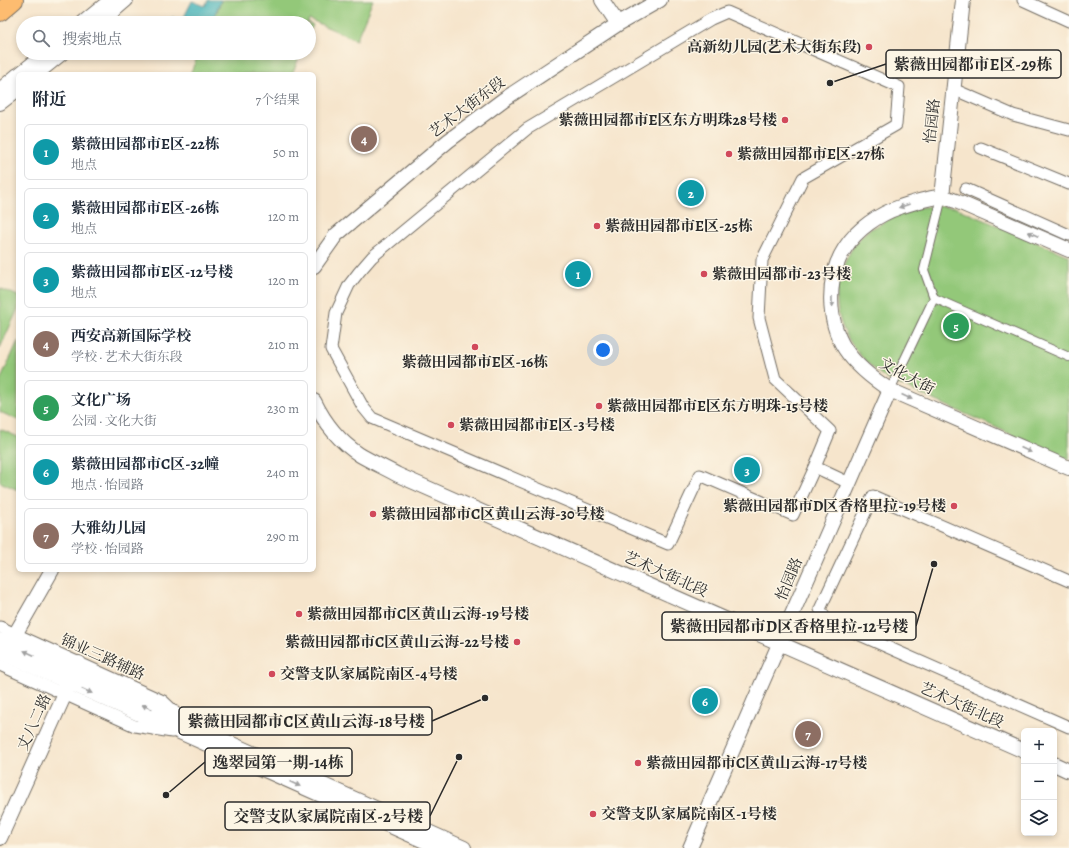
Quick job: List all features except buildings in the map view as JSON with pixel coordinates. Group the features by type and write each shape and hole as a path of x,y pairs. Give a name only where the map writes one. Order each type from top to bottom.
{"highway":[{"path":"0,12 14,0"}],"street":[{"path":"92,16 111,0"},
{"path":"107,16 126,0"},
{"path":"602,0 618,24"},
{"name":"艺术大街东段","path":"316,263 336,235 448,141 503,100 618,24 660,0"},
{"name":"怡园路","path":"942,197 963,0"},
{"path":"1022,0 1069,21"},
{"path":"727,12 900,87 896,125 803,178 762,260 759,318 775,379 830,431 815,467 793,515 700,475 668,544 372,418 363,408 332,349 336,313 349,285 372,258 527,129 711,19 727,12"},
{"path":"23,72 37,60"},
{"path":"38,72 53,60"},
{"path":"0,90 16,77"},
{"path":"953,89 1013,115 1069,130"},
{"path":"0,103 16,91"},
{"path":"981,148 1069,184"},
{"path":"966,189 1069,234"},
{"path":"890,390 934,298 924,270 942,197"},
{"name":"文化大街","path":"1069,250 969,206 942,197 917,201 892,210 877,218 863,228 844,248 833,275 831,302 837,334 855,363 871,377 890,390 1069,468"},
{"path":"316,247 336,235"},
{"path":"934,298 1069,357"},
{"name":"怡园路","path":"690,848 890,390"},
{"name":"艺术大街北段","path":"316,405 337,436 359,454 398,475 780,642 1021,750"},
{"path":"815,467 849,483"},
{"path":"1069,581 873,496 820,609 826,620 1069,727"},
{"path":"5,648 51,572"},
{"path":"0,627 5,648"},
{"path":"5,648 440,848"},
{"path":"5,648 67,677 135,726 186,730 464,848"},
{"name":"丈八二路","path":"0,816 67,677"},
{"name":"丈八二路","path":"0,838 67,677"},
{"path":"1057,765 1069,771"}],"green space":[{"path":"222,0 373,0 356,40 316,22 316,16 215,16"},
{"path":"196,60 298,60 293,72 191,72"},
{"path":"934,206 956,208 1069,256 1069,460 887,379 862,357 844,330 839,316 837,301 838,284 843,267 854,245 867,231 899,214 915,208"},
{"path":"0,288 16,295 16,313 0,348"},
{"path":"16,345 16,419 0,412 0,381"},
{"path":"0,429 16,436 16,489 0,482"}],"water":[{"path":"208,0 221,0 214,16 184,16 192,1 205,6"}],"place":[{"name":"高新幼儿园(艺术大街东段)","path":"869,47"},
{"name":"紫薇田园都市E区-29栋","path":"830,83"},
{"name":"紫薇田园都市E区东方明珠28号楼","path":"785,120"},
{"name":"西安高新国际学校","path":"364,139"},
{"name":"紫薇田园都市E区-27栋","path":"729,154"},
{"name":"紫薇田园都市E区-26栋","path":"691,193"},
{"name":"紫薇田园都市E区-25栋","path":"597,226"},
{"name":"紫薇田园都市E区-22栋","path":"578,274"},
{"name":"紫薇田园都市-23号楼","path":"704,274"},
{"name":"文化广场","path":"956,326"},
{"name":"紫薇田园都市E区-16栋","path":"475,347"},
{"name":"紫薇田园都市E区东方明珠-15号楼","path":"599,406"},
{"name":"紫薇田园都市E区-3号楼","path":"451,425"},
{"name":"紫薇田园都市E区-12号楼","path":"747,470"},
{"name":"紫薇田园都市D区香格里拉-19号楼","path":"954,506"},
{"name":"紫薇田园都市C区黄山云海-30号楼","path":"373,514"},
{"name":"紫薇田园都市D区香格里拉-12号楼","path":"934,564"},
{"name":"紫薇田园都市C区黄山云海-19号楼","path":"299,614"},
{"name":"紫薇田园都市C区黄山云海-22号楼","path":"517,642"},
{"name":"交警支队家属院南区-4号楼","path":"272,674"},
{"name":"紫薇田园都市C区黄山云海-18号楼","path":"485,698"},
{"name":"紫薇田园都市C区-32幢","path":"705,701"},
{"name":"大雅幼儿园","path":"808,734"},
{"name":"交警支队家属院南区-2号楼","path":"459,757"},
{"name":"紫薇田园都市C区黄山云海-17号楼","path":"638,763"},
{"name":"逸翠园第一期-14栋","path":"166,795"},
{"name":"交警支队家属院南区-1号楼","path":"593,814"}]}
